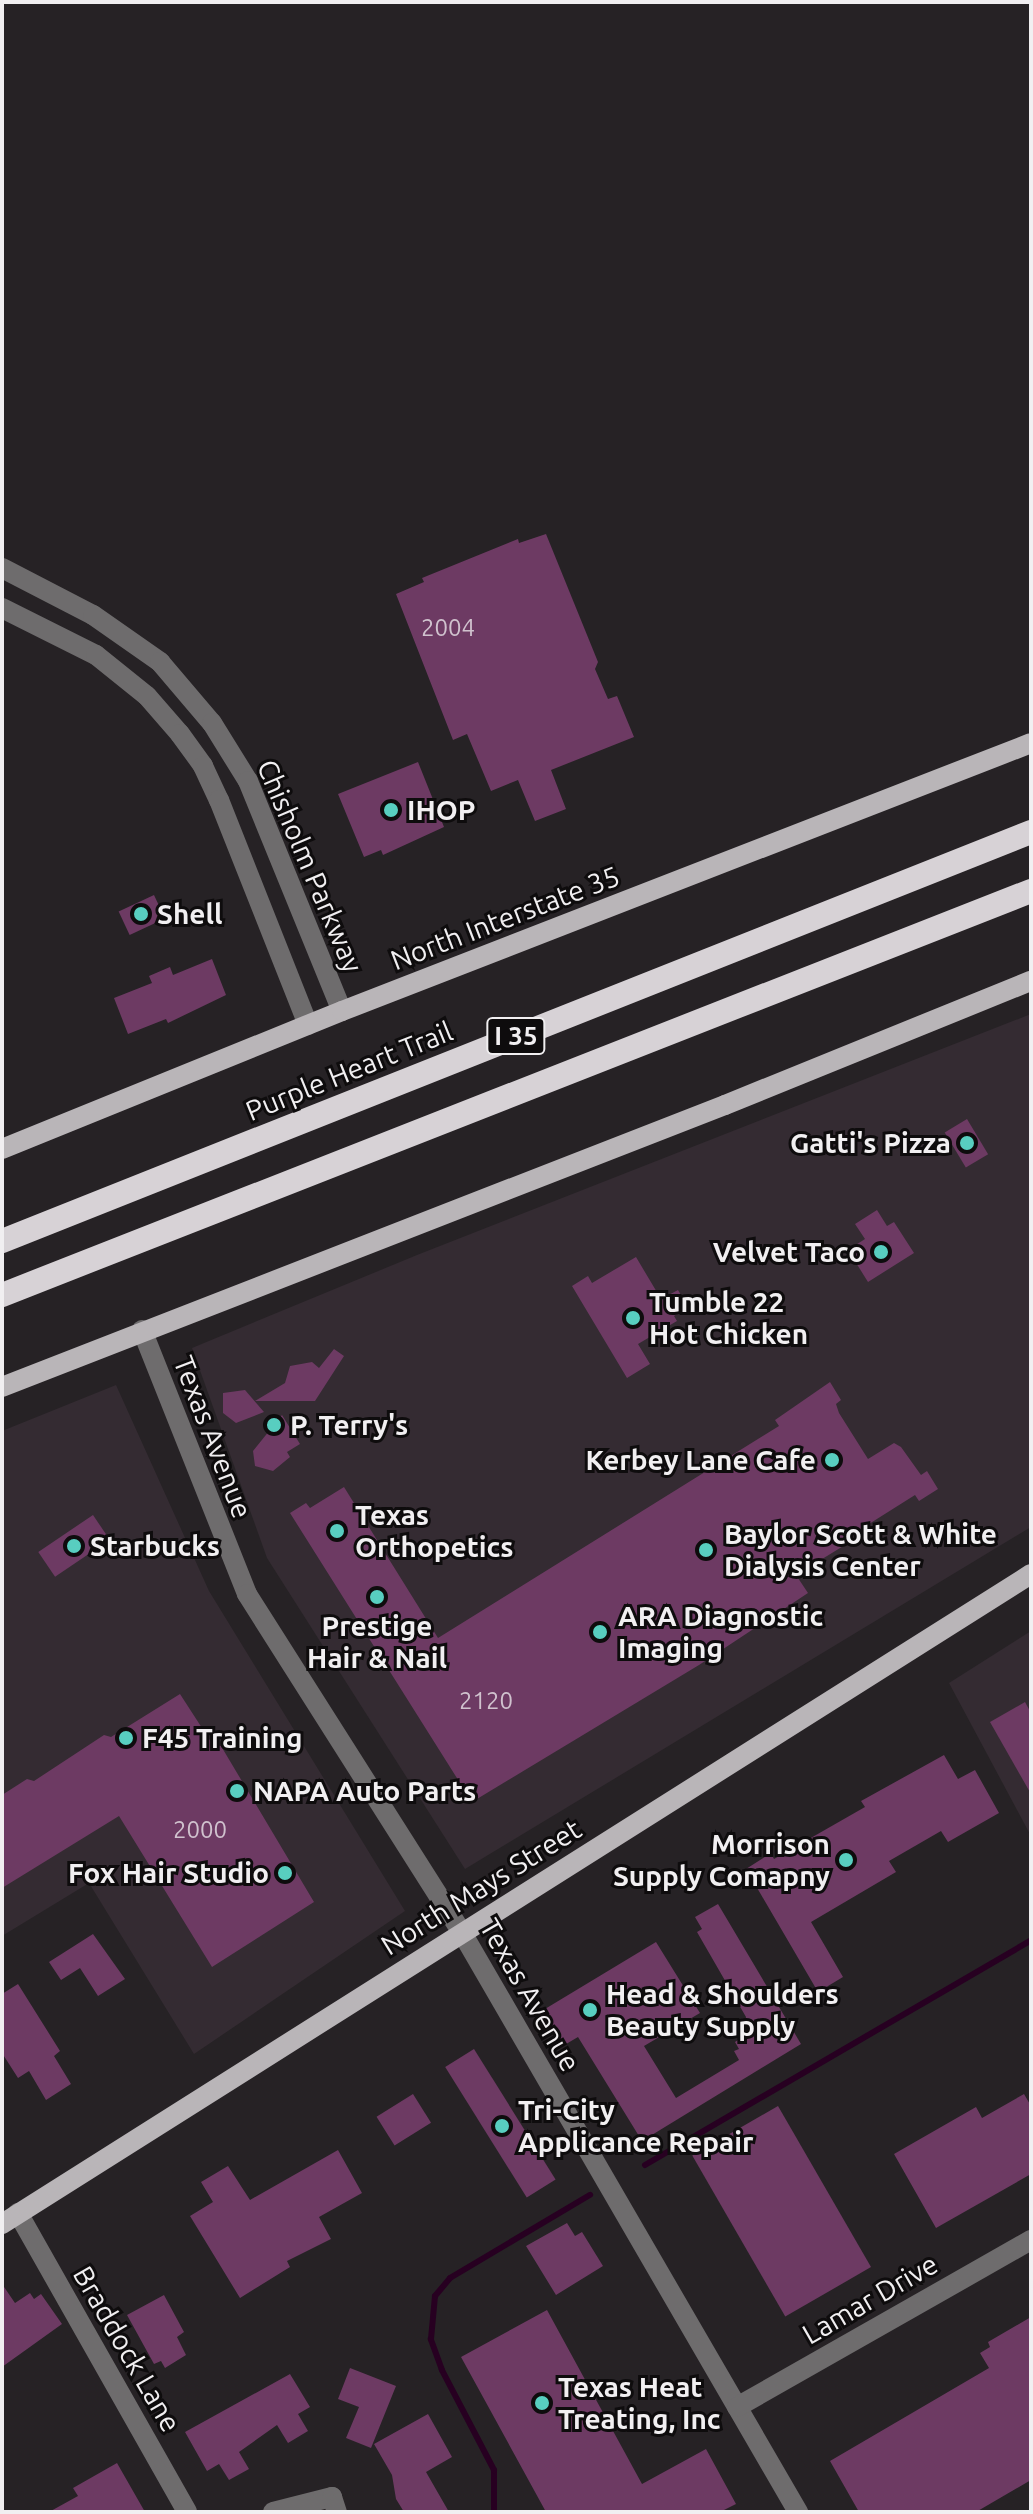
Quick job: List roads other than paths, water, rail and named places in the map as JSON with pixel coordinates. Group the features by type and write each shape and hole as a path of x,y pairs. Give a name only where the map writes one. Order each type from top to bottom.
{"highway":[{"name":"Purple Heart Trail","path":"2,1241 1031,832"},
{"name":"I 35","path":"2,1295 1031,891"}],"main road":[{"name":"North Interstate 35","path":"2,1149 342,1011 1031,743"},
{"path":"2,1387 725,1105 1031,981"},
{"name":"North Mays Street","path":"10,2218 1031,1574"}],"street":[{"name":"Chisholm Parkway","path":"2,568 93,615 160,662 212,723 248,781 342,1011"},
{"name":"Chisholm Parkway","path":"2,608 96,655 147,696 203,766 308,1025"},
{"path":"254,890 287,877"},
{"name":"Texas Avenue","path":"142,1330 247,1594 461,1931 798,2512"},
{"name":"Braddock Lane","path":"10,2218 187,2512"},
{"name":"Lamar Drive","path":"737,2407 1031,2240"},
{"path":"273,2512 332,2497 337,2512"}],"waterway":[{"path":"645,2165 1031,1940"},
{"path":"494,2512 494,2470 442,2370 431,2339 435,2296 450,2278 590,2195"}],"place":[{"name":"IHOP","path":"391,810"},
{"name":"Shell","path":"141,914"},
{"name":"Gatti's Pizza","path":"967,1143"},
{"name":"Velvet Taco","path":"881,1252"},
{"name":"Tumble 22 Hot Chicken","path":"633,1318"},
{"name":"P. Terry's","path":"274,1425"},
{"name":"Kerbey Lane Cafe","path":"832,1460"},
{"name":"Texas Orthopetics","path":"337,1531"},
{"name":"Starbucks","path":"74,1546"},
{"name":"Baylor Scott & White Dialysis Center","path":"706,1550"},
{"name":"Prestige Hair & Nail","path":"377,1597"},
{"name":"ARA Diagnostic Imaging","path":"600,1632"},
{"name":"F45 Training","path":"126,1738"},
{"name":"NAPA Auto Parts","path":"237,1791"},
{"name":"Morrison Supply Comapny","path":"846,1860"},
{"name":"Fox Hair Studio","path":"285,1873"},
{"name":"Head & Shoulders Beauty Supply","path":"590,2010"},
{"name":"Tri-City Applicance Repair","path":"502,2126"},
{"name":"Texas Heat Treating, Inc","path":"542,2403"}]}
